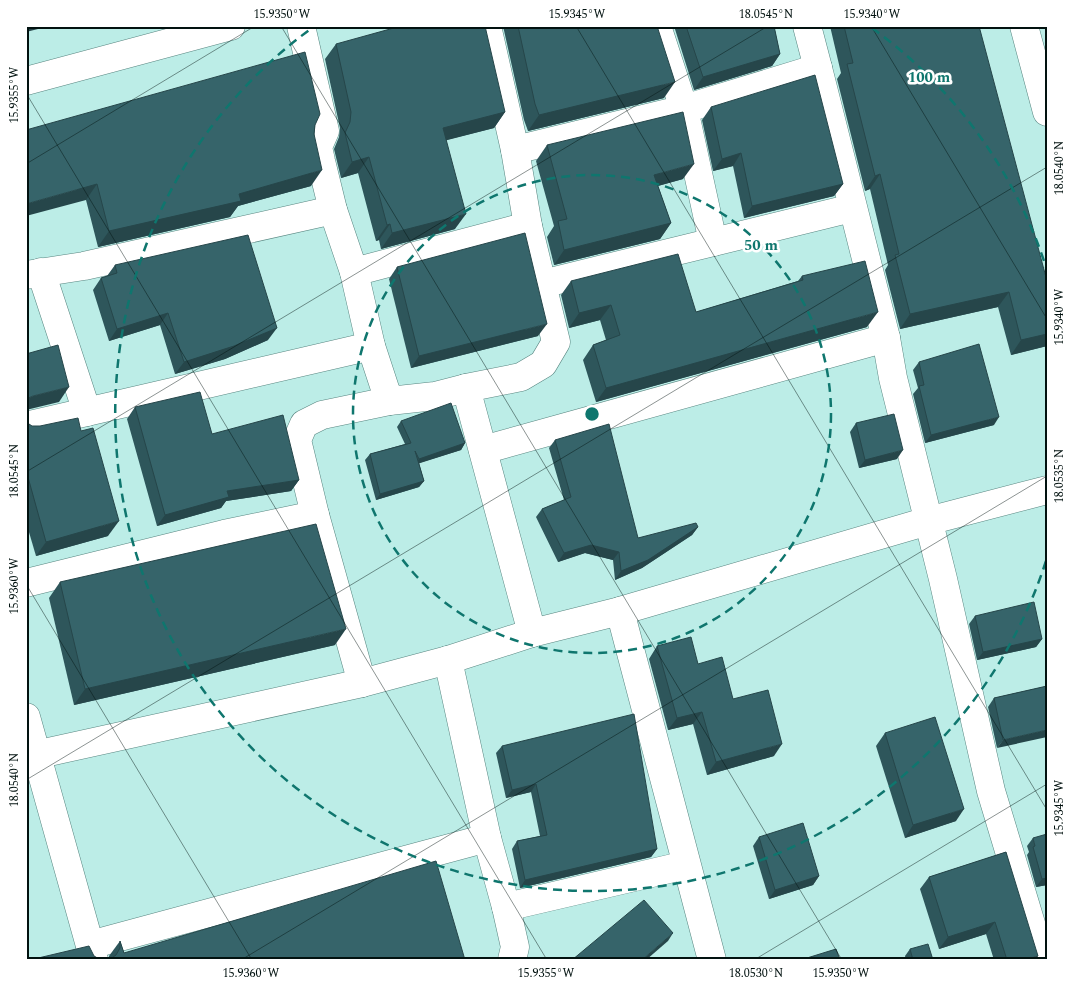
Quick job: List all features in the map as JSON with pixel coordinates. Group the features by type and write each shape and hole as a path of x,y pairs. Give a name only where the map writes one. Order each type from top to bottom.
{"street":[{"path":"26,81 231,26"},
{"path":"301,26 325,131 318,147 333,210 354,272 371,346 389,401"},
{"path":"362,682 315,514 297,440 304,424 322,415 389,401 435,396 521,377 543,364 556,342 528,226 515,150 487,26"},
{"path":"657,26 684,109 713,242"},
{"path":"807,26 886,338 893,378 943,579 991,791 1042,960"},
{"path":"1024,26 1047,112"},
{"path":"515,150 684,109 818,68"},
{"path":"542,284 852,208"},
{"path":"87,412 34,274 84,266 333,210"},
{"path":"354,272 528,226"},
{"path":"484,450 886,338"},
{"path":"26,426 371,346"},
{"path":"466,388 532,633"},
{"path":"31,756 362,682 448,660 532,633 620,611 928,521 1047,490"},
{"path":"26,584 224,534 315,514"},
{"path":"620,611 712,960"},
{"path":"448,660 487,838 515,947 512,960"},
{"path":"26,717 31,756 92,953 487,838"},
{"path":"506,907 686,865"}],"building":[{"path":"401,26 485,26 505,112 443,128 466,214 392,233 390,224 387,225 369,157 352,162 345,133 350,122 351,112 336,44"},
{"path":"518,26 657,26 675,82 539,115"},
{"path":"686,26 774,26 780,54 703,77"},
{"path":"844,26 979,26 1047,281 1047,334 1021,340 1009,292 910,314 895,255 899,254 880,174 875,176 847,64 853,63"},
{"path":"305,52 320,114 315,125 314,134 322,170 239,194 241,201 109,231 97,184 26,204 26,130"},
{"path":"815,75 843,184 752,206 741,153 722,159 711,107"},
{"path":"683,112 694,164 654,175 671,223 564,250 558,221 567,219 547,145"},
{"path":"525,233 547,324 419,356 397,267"},
{"path":"248,235 277,328 234,346 184,362 168,313 117,329 101,278 117,273 115,265"},
{"path":"678,254 696,312 803,280 802,276 865,261 878,312 606,388 593,345 620,335 611,305 579,313 571,281"},
{"path":"979,344 999,417 931,435 919,386 924,385 919,362"},
{"path":"58,345 69,387 26,399 26,354"},
{"path":"200,392 212,434 283,415 299,480 227,491 229,497 165,515 135,407"},
{"path":"451,403 465,443 419,459 415,451 424,481 380,494 370,454 411,443 401,421"},
{"path":"894,414 903,450 865,460 856,423"},
{"path":"78,418 81,431 93,428 119,521 46,542 26,470 26,422 32,426 40,426"},
{"path":"609,424 638,538 696,523 698,527 648,560 621,571 619,552 591,545 564,553 542,509 571,497 555,440"},
{"path":"316,524 346,629 85,689 60,582"},
{"path":"1034,602 1042,639 983,652 975,616"},
{"path":"691,637 698,664 722,657 733,699 768,690 782,744 716,762 702,712 677,718 657,646"},
{"path":"1047,686 1047,730 1003,740 994,698"},
{"path":"634,714 657,849 525,880 517,841 547,835 536,784 512,790 502,746"},
{"path":"935,717 964,809 913,825 885,733"},
{"path":"803,823 819,876 775,890 759,837"},
{"path":"1047,834 1047,878 1042,879 1033,847 1035,846 1033,838"},
{"path":"1006,852 1038,956 1025,960 1007,960 995,922 948,937 929,877"},
{"path":"436,861 465,960 109,960 116,955 120,948 120,941 124,953"},
{"path":"644,900 673,933 642,960 572,960"},
{"path":"928,944 933,960 913,960 910,949"},
{"path":"89,946 94,956 101,960 34,959"},
{"path":"836,949 840,960 808,960 807,958"}]}
